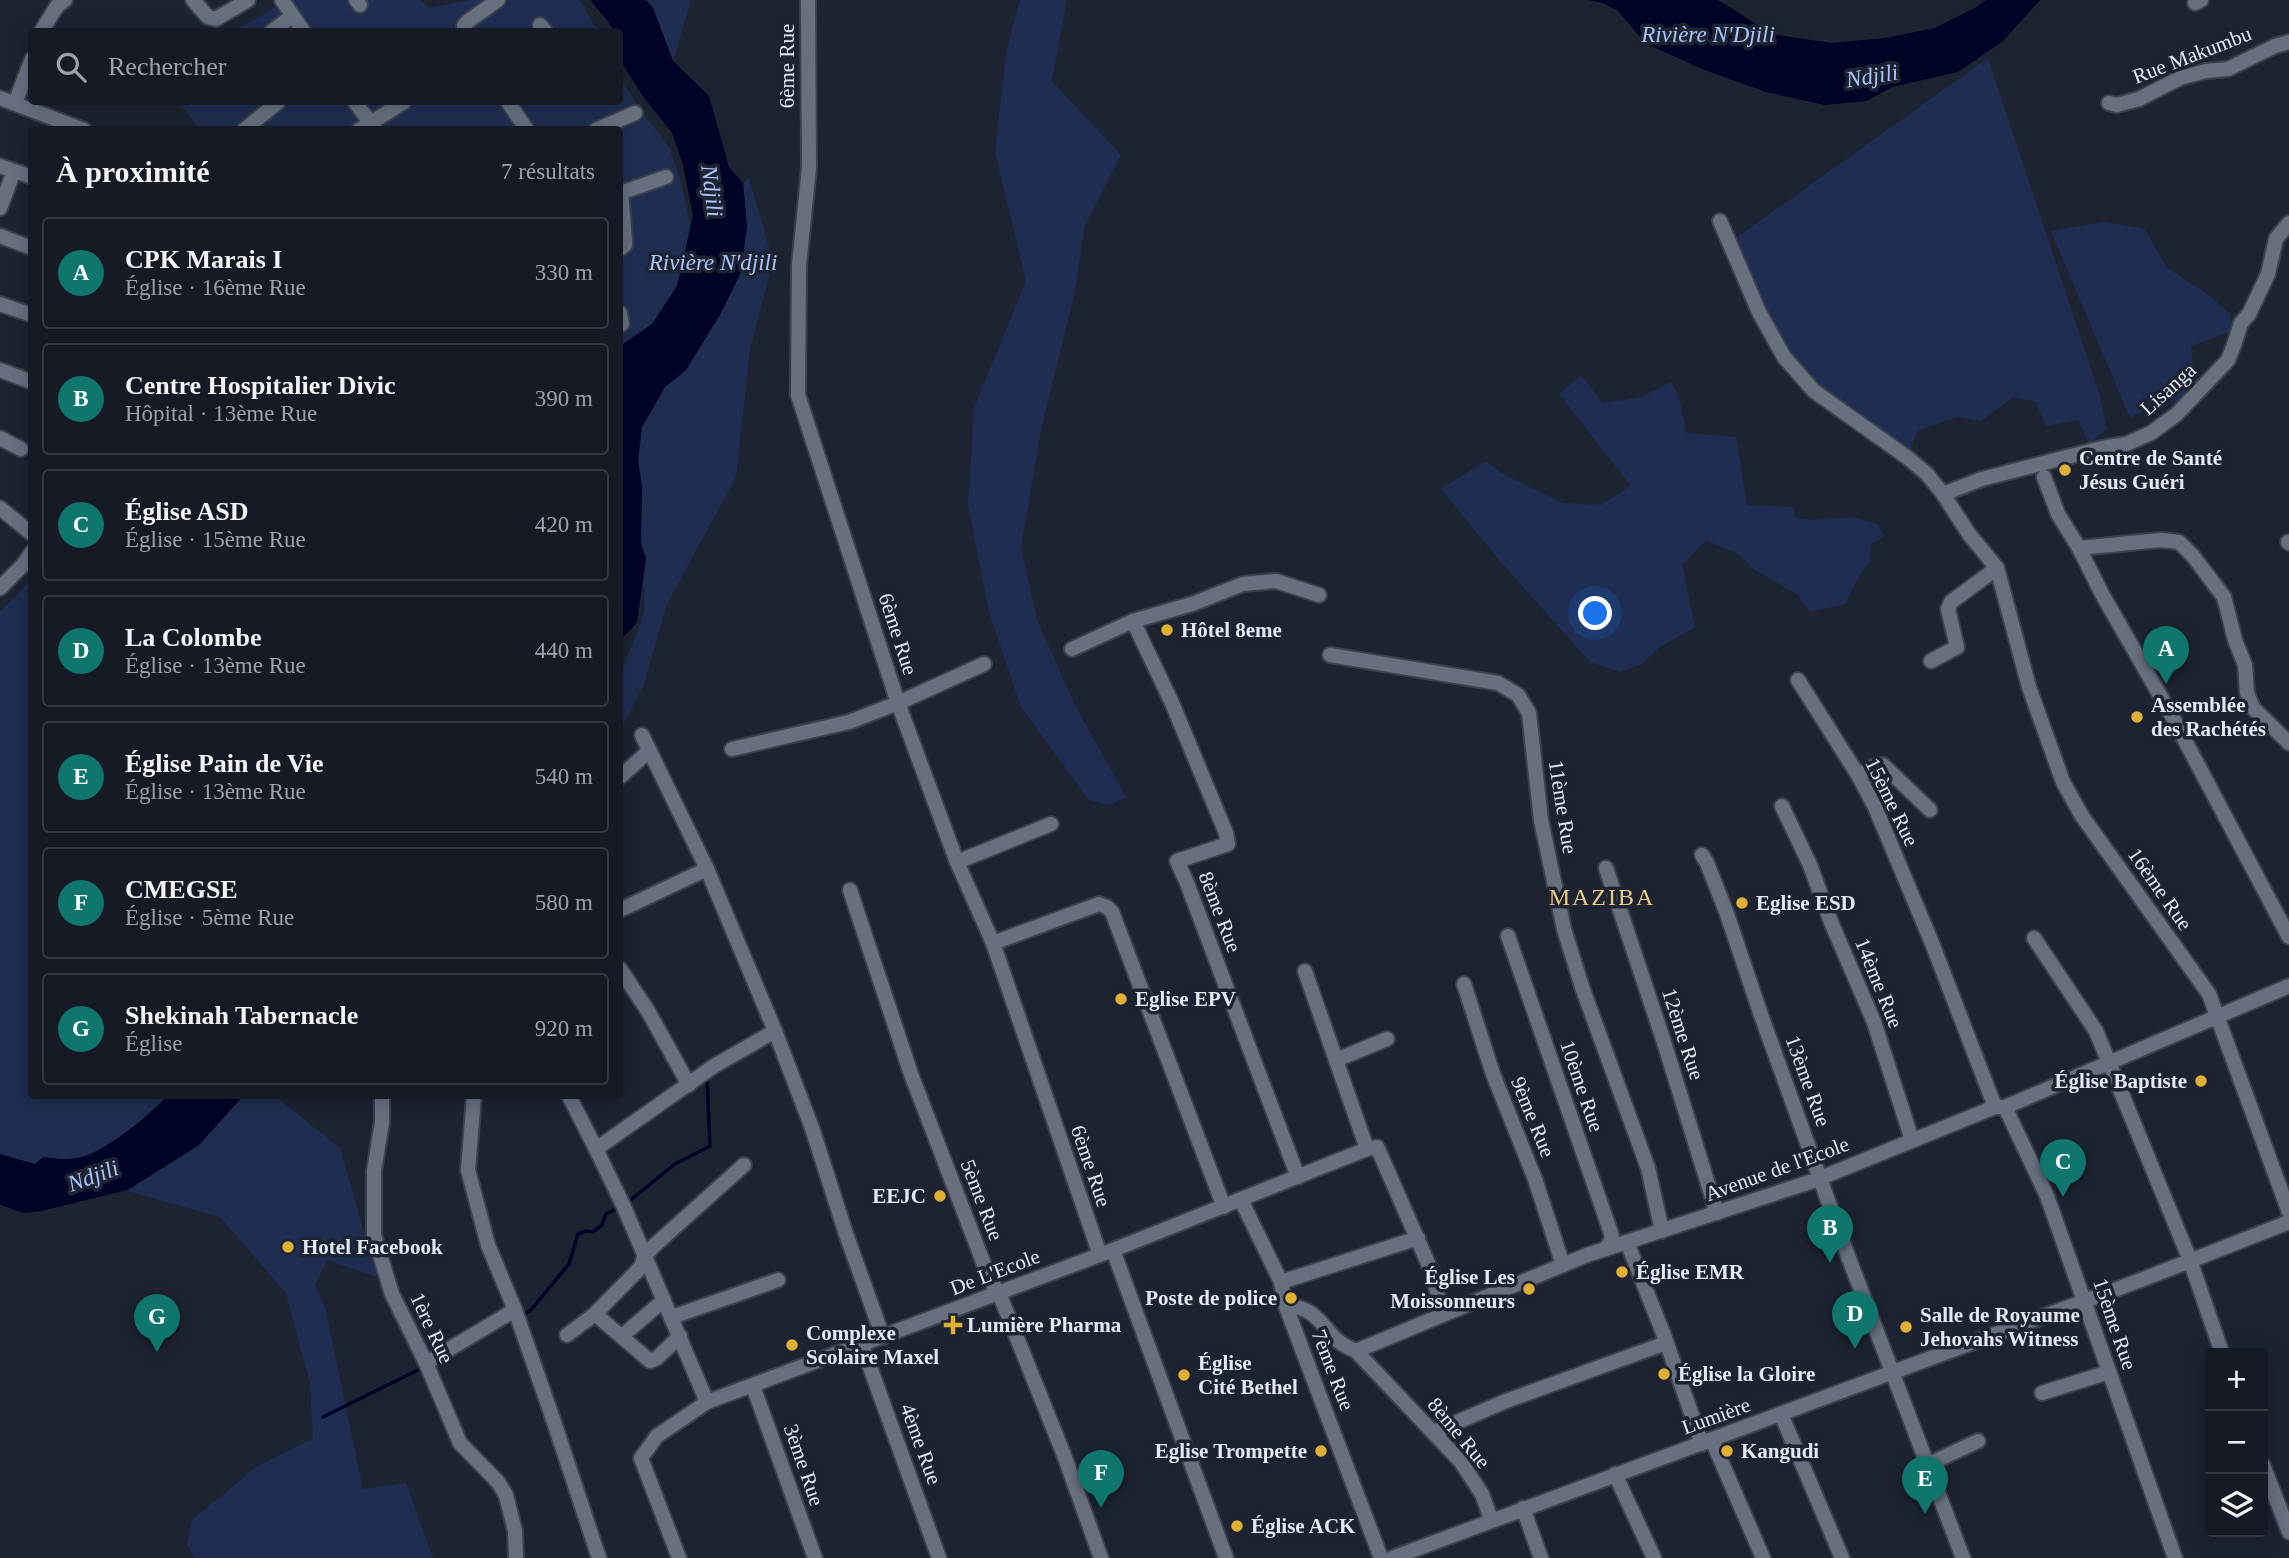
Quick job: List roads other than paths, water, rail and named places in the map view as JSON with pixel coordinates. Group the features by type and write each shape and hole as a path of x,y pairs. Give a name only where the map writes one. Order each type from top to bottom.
{"street":[{"path":"44,28 57,6 65,0"},
{"path":"193,0 208,17 216,19 248,0"},
{"path":"282,0 301,28"},
{"path":"465,28 467,22 498,0"},
{"name":"6ème Rue","path":"808,0 808,168 799,265 798,395 898,703 957,862 993,943 1106,1253 1226,1558"},
{"path":"276,28 292,16"},
{"name":"Rue Makumbu","path":"2109,103 2117,105 2139,99 2180,78 2228,69 2289,42"},
{"path":"16,103 28,70"},
{"path":"0,98 73,126"},
{"path":"249,126 274,105"},
{"path":"357,105 367,126"},
{"path":"369,126 400,105"},
{"path":"510,105 524,126"},
{"path":"605,126 635,113"},
{"path":"0,208 7,168 28,176"},
{"path":"623,191 666,177"},
{"path":"623,221 623,247"},
{"path":"1720,221 1759,312 1784,357 1814,391 1927,474 1969,534 1997,568 1951,602 1948,609 1956,647 1931,661"},
{"name":"Lisanga","path":"1943,494 1982,479 2126,444 2151,433 2176,414 2228,360 2241,323 2249,314 2268,274 2276,239 2289,223"},
{"path":"0,236 28,246"},
{"path":"0,304 28,314"},
{"path":"0,370 28,380"},
{"path":"0,438 21,449"},
{"path":"2044,477 2058,514 2174,718 2289,937"},
{"path":"0,508 28,531"},
{"path":"2079,548 2161,540 2179,542 2224,597 2235,640 2245,665 2247,693 2253,708 2289,743"},
{"path":"0,588 28,558"},
{"name":"16ème Rue","path":"1997,568 2029,687 2063,782 2082,816 2209,994 2289,1212"},
{"path":"1072,649 1133,621 1192,604 1243,584 1276,581 1319,595"},
{"name":"8ème Rue","path":"1133,621 1172,703 1226,833 1228,844 1177,861 1298,1177"},
{"name":"11ème Rue","path":"1330,654 1498,683 1518,695 1529,713 1541,820 1564,929 1586,999 1648,1168 1662,1231"},
{"path":"732,749 849,722 984,664"},
{"name":"15ème Rue","path":"1798,680 1858,775 1887,834 2000,1107 2047,1196 2175,1558"},
{"path":"642,735 707,869 775,1031 813,1128 846,1234 883,1337"},
{"path":"623,774 649,751"},
{"path":"1858,775 1876,765 1883,765 1930,810"},
{"name":"14ème Rue","path":"1782,806 1810,865 1874,1022 1912,1140"},
{"path":"957,862 1051,824"},
{"name":"13ème Rue","path":"1702,855 1727,914 1891,1373 1963,1558"},
{"name":"12ème Rue","path":"1606,868 1717,1213"},
{"path":"623,909 707,869"},
{"name":"5ème Rue","path":"850,890 911,1074 990,1280 999,1293 1064,1455 1101,1558"},
{"path":"993,943 1099,904 1107,906 1112,912 1224,1207"},
{"name":"10ème Rue","path":"1508,936 1611,1233 1612,1239 1606,1249"},
{"path":"2034,938 2096,1031 2189,1260 2220,1348"},
{"path":"1305,971 1336,1060 1372,1149 1418,1238 1434,1277 1442,1315"},
{"path":"623,974 648,1011 689,1085"},
{"name":"9ème Rue","path":"1464,984 1493,1074 1535,1179 1563,1265"},
{"name":"Avenue de l'Ecole","path":"1356,1351 1563,1265 1820,1178 2110,1064 2289,986"},
{"path":"596,1149 714,1066 775,1031"},
{"path":"1336,1060 1387,1039"},
{"name":"1ère Rue","path":"382,1099 382,1122 374,1171 374,1235 392,1294 460,1443 498,1482 506,1495 515,1531 516,1558"},
{"path":"474,1099 468,1170 488,1245 517,1317 599,1558"},
{"path":"571,1099 645,1255 707,1402"},
{"name":"De L'Ecole","path":"679,1558 641,1458 657,1436 707,1402 1106,1253 1372,1149"},
{"path":"567,1335 595,1314 641,1267 645,1255 744,1165"},
{"name":"7ème Rue","path":"1241,1200 1281,1283 1285,1304 1381,1558"},
{"name":"Lumière","path":"1392,1558 1411,1555 1491,1519 1707,1442 2289,1222"},
{"path":"1281,1283 1418,1238"},
{"path":"1627,1242 1707,1442 1763,1558"},
{"path":"672,1317 778,1280"},
{"path":"622,1336 664,1300"},
{"path":"1285,1304 1314,1315 1340,1345 1356,1351"},
{"path":"595,1314 650,1361 680,1336"},
{"path":"426,1365 517,1317"},
{"path":"1434,1432 1506,1401 1666,1343"},
{"name":"4ème Rue","path":"862,1345 939,1558"},
{"name":"8ème Rue","path":"1356,1351 1466,1469 1482,1494 1491,1519"},
{"path":"2042,1393 2109,1372"},
{"name":"3ème Rue","path":"753,1386 815,1558"},
{"path":"1781,1414 1842,1558"},
{"path":"1927,1465 1978,1441"},
{"path":"1615,1474 1654,1558"},
{"path":"2266,1474 2289,1532"},
{"path":"1523,1508 1541,1558"}],"water":[{"name":"Rivière N'djili","path":"591,0 646,0 653,8 673,61 709,96 729,167 743,183 747,226 741,272 721,313 686,370 665,387 642,427 638,460 642,487 641,544 646,558 637,621 623,637 623,344 652,324 677,286 693,216 683,165 672,133 642,95 623,65 623,28 612,28"},
{"name":"Rivière N'Djili","path":"1589,0 1718,0 1772,34 1831,43 1885,38 1935,28 1986,0 2040,0 2003,41 1958,72 1892,87 1867,101 1825,105 1766,92 1702,69 1645,43 1618,11 1603,3"},
{"name":"Ndjili","path":"164,1099 240,1099 199,1145 127,1190 42,1211 24,1213 0,1205 0,1154 35,1164 43,1157 82,1157 128,1131"}],"waterway":[{"path":"627,1203 675,1164 710,1146 707,1077"},
{"path":"521,1316 530,1311 569,1264 578,1234 593,1232 602,1225 606,1214 619,1208"},
{"path":"496,1329 514,1320"},
{"path":"323,1417 424,1367"}],"place":[{"name":"Centre de Santé Jésus Guéri","path":"2065,470"},
{"name":"Hôtel 8eme","path":"1167,630"},
{"name":"CPK Marais I","path":"2166,684"},
{"name":"Assemblée des Rachétés","path":"2137,717"},
{"name":"Eglise ESD","path":"1742,903"},
{"name":"Eglise EPV","path":"1121,999"},
{"name":"Église Baptiste","path":"2201,1081"},
{"name":"EEJC","path":"940,1196"},
{"name":"Église ASD","path":"2063,1197"},
{"name":"Hotel Facebook","path":"288,1247"},
{"name":"Centre Hospitalier Divic","path":"1830,1263"},
{"name":"Église EMR","path":"1622,1272"},
{"name":"Église Les Moissonneurs","path":"1529,1289"},
{"name":"Poste de police","path":"1291,1298"},
{"name":"Lumière Pharma","path":"953,1325"},
{"name":"Salle de Royaume Jehovahs Witness","path":"1906,1327"},
{"name":"Complexe Scolaire Maxel","path":"792,1345"},
{"name":"La Colombe","path":"1855,1349"},
{"name":"Shekinah Tabernacle","path":"157,1352"},
{"name":"Église la Gloire","path":"1664,1374"},
{"name":"Église Cité Bethel","path":"1184,1375"},
{"name":"Eglise Trompette","path":"1321,1451"},
{"name":"Kangudi","path":"1727,1451"},
{"name":"CMEGSE","path":"1101,1508"},
{"name":"Église Pain de Vie","path":"1925,1514"},
{"name":"Église ACK","path":"1237,1526"}],"district":[{"name":"MAZIBA","path":"1602,897"}]}
